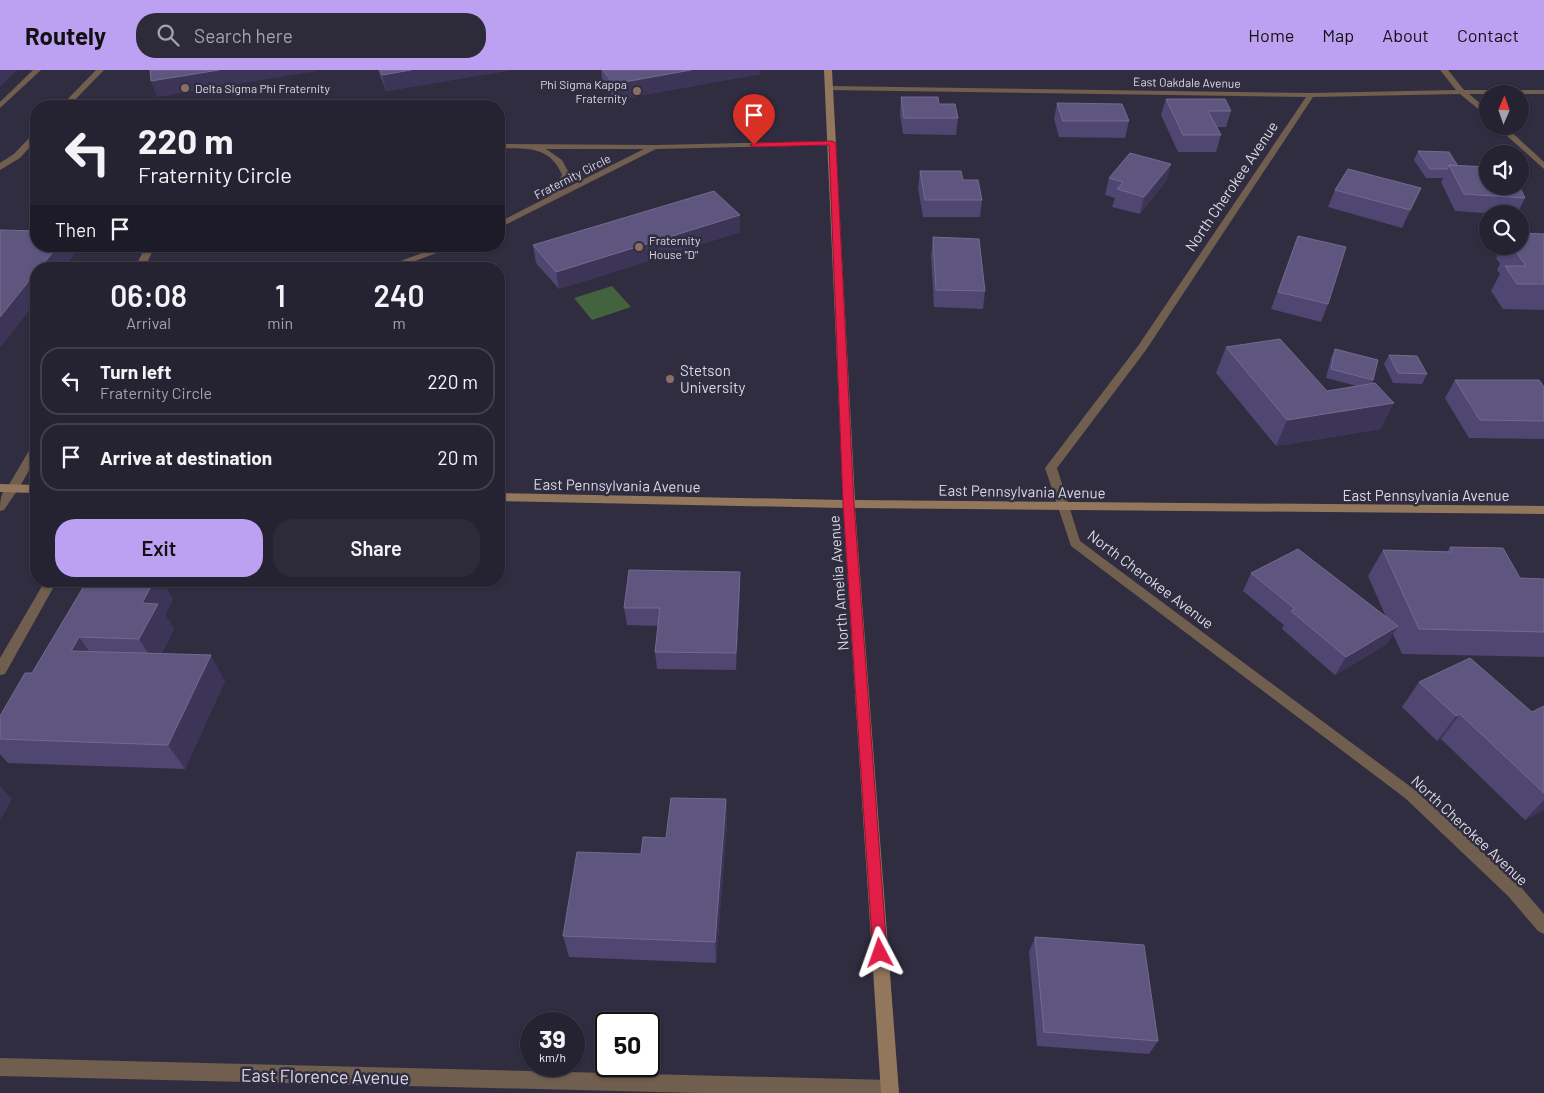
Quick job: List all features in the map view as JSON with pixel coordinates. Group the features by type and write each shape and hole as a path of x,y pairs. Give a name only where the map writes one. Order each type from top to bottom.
{"main road":[{"name":"North Amelia Avenue","path":"828,70 849,504 890,1091"},
{"path":"0,488 30,489"},
{"name":"East Pennsylvania Avenue","path":"505,498 1064,507 1544,510"}],"street":[{"path":"0,106 37,70"},
{"path":"71,100 100,70"},
{"path":"1444,70 1462,92 1479,107"},
{"name":"East Oakdale Avenue","path":"829,88 1311,95 1544,92"},
{"name":"North Cherokee Avenue","path":"1311,95 1142,348 1051,468 1075,543 1410,794 1514,892 1544,926"},
{"path":"1510,135 1544,166"},
{"path":"0,167 17,156 30,142"},
{"name":"Fraternity Circle","path":"505,146 656,147 832,143"},
{"path":"535,147 554,155 562,165 566,175 550,201"},
{"name":"Fraternity Circle","path":"505,222 656,147"},
{"path":"404,262 434,252"},
{"path":"0,507 30,459"},
{"path":"0,670 48,587"},
{"name":"East Florence Avenue","path":"0,1067 890,1091"}],"green space":[{"path":"612,286 631,307 592,320 574,298"}],"building":[{"path":"150,70 219,70 151,81"},
{"path":"380,70 411,70 382,75"},
{"path":"603,70 691,70 613,84"},
{"path":"901,97 938,97 939,104 955,104 958,118 904,118"},
{"path":"1166,99 1225,99 1231,111 1208,111 1221,135 1183,135"},
{"path":"1057,103 1122,104 1129,121 1063,121"},
{"path":"1418,151 1449,152 1458,166 1449,165 1447,169 1430,169"},
{"path":"1130,153 1171,164 1144,197 1117,189 1123,182 1109,178"},
{"path":"1449,165 1479,167 1479,195 1464,194"},
{"path":"1348,169 1421,188 1410,210 1335,190"},
{"path":"920,171 961,171 963,180 978,180 982,200 925,200"},
{"path":"714,191 740,215 556,272 533,245"},
{"path":"1479,195 1524,195 1525,198"},
{"path":"0,230 30,231 30,252 53,252 45,262 30,262 30,280 0,317"},
{"path":"1529,233 1544,234 1544,284 1517,284 1505,266 1526,266 1518,255 1529,255"},
{"path":"1298,236 1346,247 1328,304 1278,292"},
{"path":"933,237 979,239 985,291 936,290"},
{"path":"1280,339 1327,391 1375,383 1394,403 1287,420 1226,347"},
{"path":"1335,349 1378,360 1373,380 1331,369"},
{"path":"1389,355 1417,356 1427,374 1398,373"},
{"path":"1455,380 1539,380 1544,387 1544,421 1480,420"},
{"path":"1450,547 1503,548 1520,578 1544,579 1544,632 1419,629 1383,550 1452,552"},
{"path":"1298,549 1398,626 1346,657 1291,611 1295,609 1251,573"},
{"path":"629,570 740,572 736,653 655,652 660,608 624,608"},
{"path":"83,587 151,587 142,603 158,604 139,639 79,637 71,651 211,655 168,745 0,739 0,716 25,673 32,673"},
{"path":"1470,658 1532,712 1544,706 1544,793 1460,714 1456,716 1419,682"},
{"path":"671,798 726,799 715,942 563,936 577,852 641,854 643,837 666,838"},
{"path":"1035,937 1144,945 1158,1041 1044,1032"}],"place":[{"name":"Delta Sigma Phi Fraternity","path":"185,88"},
{"name":"Phi Sigma Kappa Fraternity","path":"637,91"},
{"name":"Fraternity House \"D\"","path":"639,247"},
{"name":"Stetson University","path":"670,379"}],"route":[{"path":"754,145 832,143 849,504 880,953"}]}
